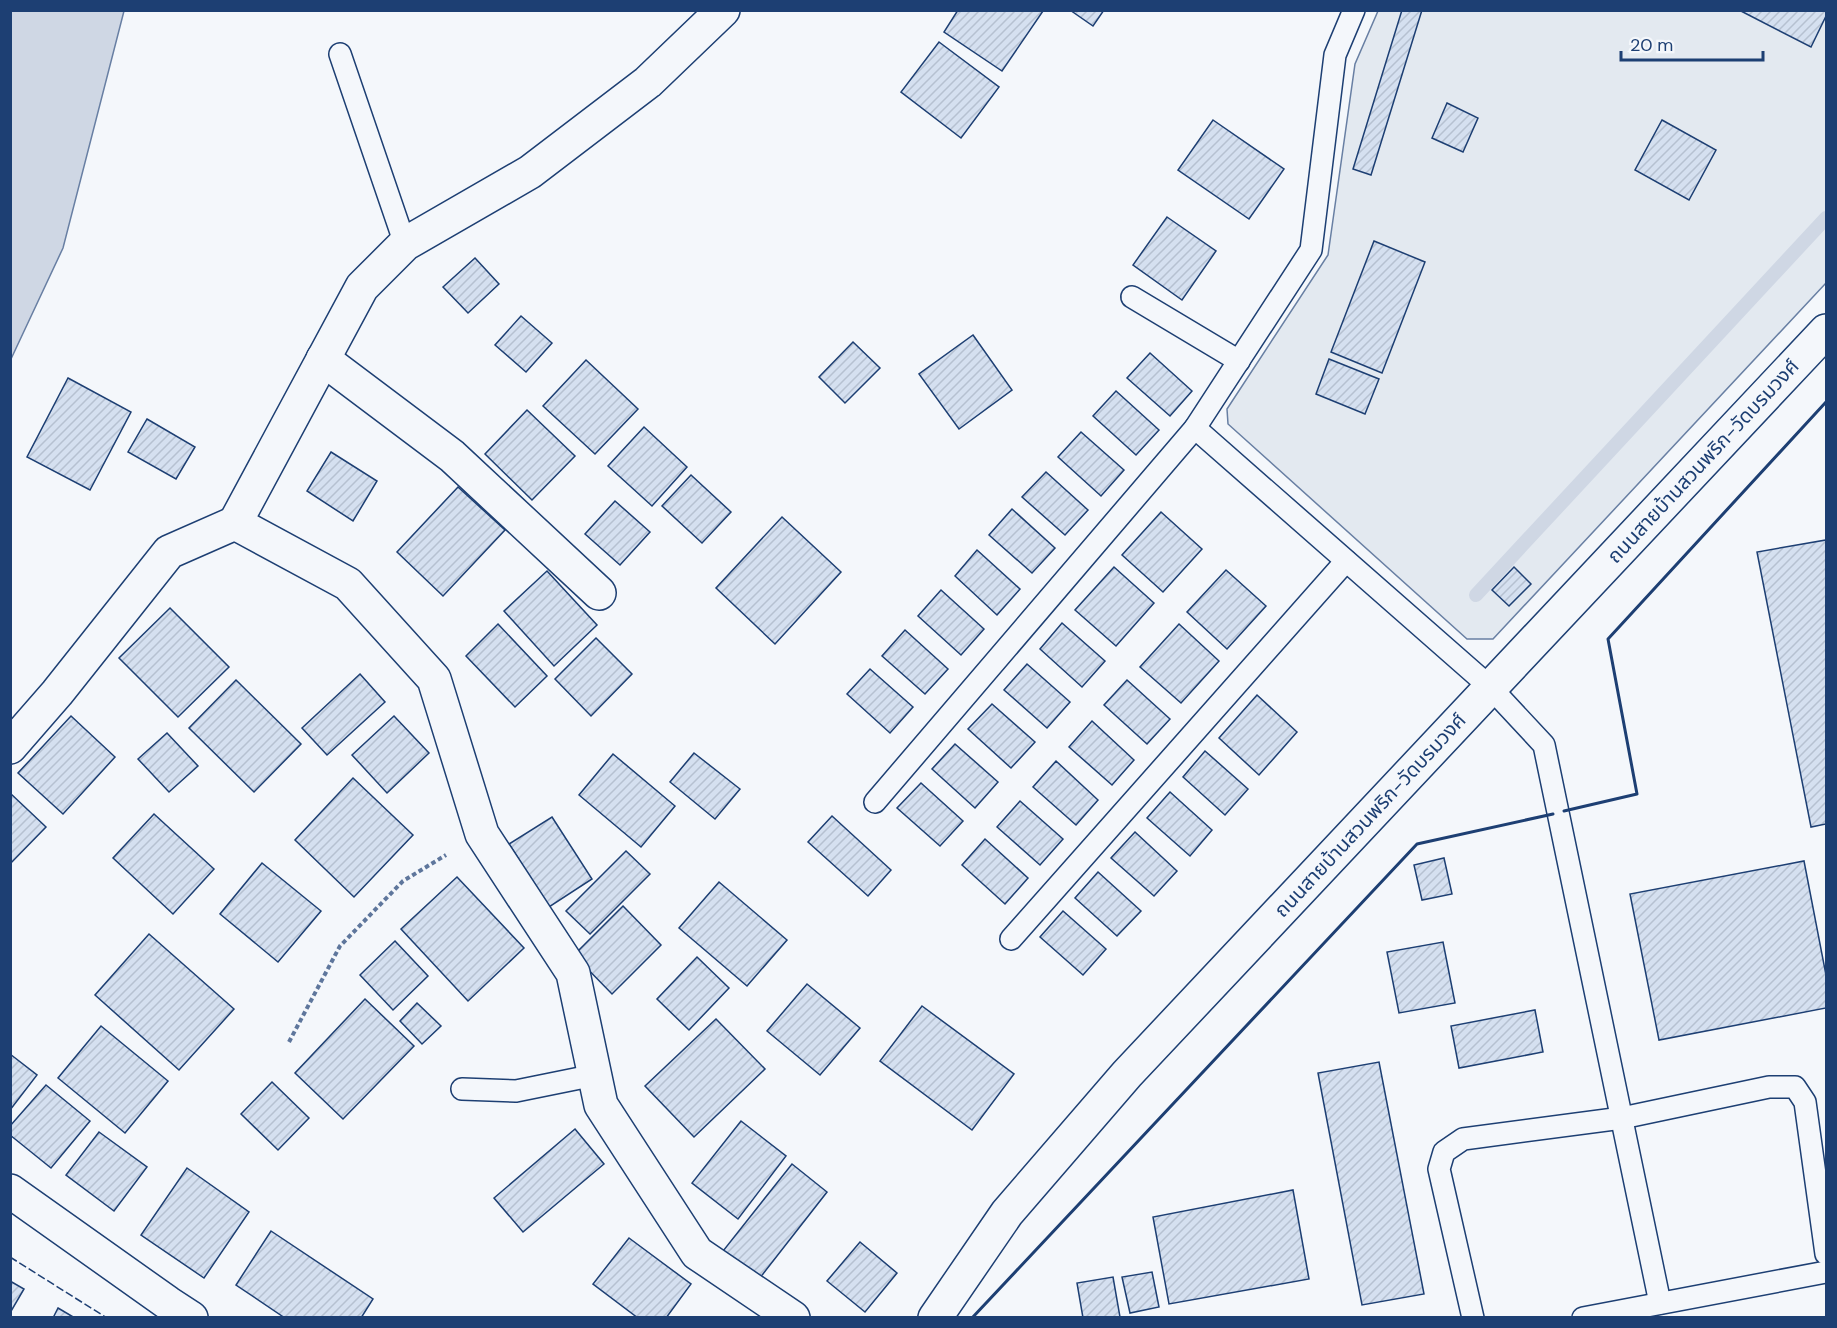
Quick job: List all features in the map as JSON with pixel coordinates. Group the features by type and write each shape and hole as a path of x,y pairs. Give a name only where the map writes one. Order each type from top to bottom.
{"street":[{"path":"10,747 57,693 169,552 235,523 362,287 405,244 530,172 648,82 723,10"},
{"name":"ถนนสายบ้านสวนพริก-วัดบรมวงศ์","path":"935,1317 1007,1213 1127,1074 1827,331"},
{"path":"323,359 452,456 599,593"},
{"path":"235,523 348,584 434,679 483,834 573,973 601,1106 697,1253 793,1317"},
{"path":"10,1191 191,1317"}],"lane":[{"path":"875,802 1195,428 1311,250 1335,54 1354,10"},
{"path":"340,54 405,244"},
{"path":"1132,297 1239,361"},
{"path":"1195,428 1490,687 1544,745 1660,1303"},
{"path":"1011,939 1346,561"},
{"path":"462,1089 516,1091 595,1075"},
{"path":"1473,1317 1439,1169 1444,1152 1463,1139 1622,1118 1769,1087 1795,1087 1805,1102 1827,1254"},
{"path":"1582,1317 1827,1272"}],"path":[{"path":"289,1041 340,946 403,881 483,834"}],"shaded area":[{"path":"11,10 124,11 63,248 11,359"},
{"path":"1378,11 1826,11 1826,283 1493,639 1467,639 1228,424 1227,409 1328,255 1355,64"}],"building":[{"path":"958,10 1043,11 1002,71 944,32"},
{"path":"1070,10 1104,10 1093,26"},
{"path":"1402,10 1422,10 1371,175 1353,169"},
{"path":"1739,10 1826,10 1826,16 1811,47"},
{"path":"939,42 999,87 961,138 901,92"},
{"path":"1447,103 1478,118 1463,152 1432,138"},
{"path":"1213,120 1284,169 1249,219 1178,170"},
{"path":"1662,120 1716,150 1689,200 1635,170"},
{"path":"1167,217 1216,251 1182,300 1133,265"},
{"path":"1374,241 1425,262 1382,373 1331,352"},
{"path":"475,258 499,284 468,313 443,287"},
{"path":"521,316 552,343 526,372 495,345"},
{"path":"973,335 1012,390 959,429 919,374"},
{"path":"853,342 880,368 845,403 819,377"},
{"path":"1150,353 1192,391 1170,416 1127,378"},
{"path":"1329,359 1379,379 1365,414 1316,394"},
{"path":"586,360 638,409 595,454 543,406"},
{"path":"68,378 131,412 90,490 27,457"},
{"path":"1116,391 1159,430 1136,455 1093,416"},
{"path":"527,410 575,456 532,500 485,454"},
{"path":"147,419 195,447 176,479 128,452"},
{"path":"644,427 687,467 652,506 608,466"},
{"path":"1081,432 1124,470 1101,496 1058,457"},
{"path":"331,452 377,481 353,521 307,491"},
{"path":"1046,472 1088,510 1065,535 1022,497"},
{"path":"691,475 731,512 702,543 662,506"},
{"path":"458,487 505,530 443,596 397,552"},
{"path":"615,501 650,532 620,565 585,534"},
{"path":"1012,509 1055,548 1032,573 989,535"},
{"path":"1161,512 1202,549 1163,592 1122,555"},
{"path":"782,517 841,572 775,644 716,588"},
{"path":"1826,540 1826,824 1811,827 1757,552"},
{"path":"977,550 1020,589 997,615 955,576"},
{"path":"1114,567 1154,603 1116,646 1075,610"},
{"path":"1514,567 1531,584 1509,606 1492,590"},
{"path":"1226,570 1266,606 1227,649 1187,612"},
{"path":"547,571 597,625 554,666 504,611"},
{"path":"941,590 984,629 961,655 918,616"},
{"path":"170,608 229,667 178,717 119,658"},
{"path":"1062,623 1105,661 1082,687 1040,649"},
{"path":"498,624 547,676 515,707 466,656"},
{"path":"1179,624 1219,661 1181,703 1140,667"},
{"path":"905,630 948,669 925,694 882,656"},
{"path":"596,638 632,674 591,716 555,679"},
{"path":"1027,664 1070,702 1047,728 1004,690"},
{"path":"870,669 913,707 890,733 847,694"},
{"path":"360,674 385,702 327,755 302,728"},
{"path":"236,680 301,744 254,792 189,728"},
{"path":"1127,680 1170,719 1147,744 1104,705"},
{"path":"1257,695 1297,732 1259,775 1219,738"},
{"path":"992,704 1035,742 1011,768 968,729"},
{"path":"71,716 115,757 63,814 18,773"},
{"path":"394,716 429,753 387,793 352,755"},
{"path":"1092,721 1134,760 1112,785 1069,747"},
{"path":"167,733 198,766 169,792 138,759"},
{"path":"955,744 998,782 975,808 932,769"},
{"path":"1205,751 1248,789 1225,815 1183,777"},
{"path":"694,753 740,789 715,819 670,782"},
{"path":"613,754 675,806 641,847 579,795"},
{"path":"1056,761 1098,800 1076,825 1033,787"},
{"path":"353,778 413,835 354,897 295,840"},
{"path":"921,783 963,821 940,846 897,808"},
{"path":"1170,792 1212,830 1190,856 1147,818"},
{"path":"10,793 46,827 10,864"},
{"path":"1020,801 1063,839 1040,865 997,827"},
{"path":"154,814 214,869 173,914 113,858"},
{"path":"832,816 891,870 868,896 808,842"},
{"path":"552,817 592,879 549,907 509,844"},
{"path":"1135,832 1177,871 1154,896 1111,858"},
{"path":"985,839 1028,878 1005,904 962,865"},
{"path":"626,851 650,874 590,934 566,911"},
{"path":"1444,858 1452,894 1422,900 1414,865"},
{"path":"1804,861 1826,975 1826,1008 1659,1040 1630,894"},
{"path":"262,863 321,911 278,962 220,914"},
{"path":"1098,872 1141,911 1117,936 1075,898"},
{"path":"457,877 524,948 468,1001 401,929"},
{"path":"719,882 787,940 747,986 679,928"},
{"path":"623,906 661,945 612,994 574,955"},
{"path":"1063,911 1106,949 1083,975 1040,937"},
{"path":"149,934 234,1009 179,1070 95,995"},
{"path":"395,941 428,976 393,1010 360,975"},
{"path":"1443,942 1455,1003 1399,1013 1387,952"},
{"path":"697,957 729,988 689,1030 657,999"},
{"path":"807,984 860,1028 820,1075 767,1031"},
{"path":"365,999 414,1046 343,1119 295,1073"},
{"path":"417,1003 441,1026 422,1044 400,1021"},
{"path":"922,1006 1014,1074 972,1130 880,1061"},
{"path":"1535,1010 1543,1052 1459,1068 1451,1026"},
{"path":"716,1019 765,1069 694,1137 645,1086"},
{"path":"101,1026 168,1081 125,1133 58,1078"},
{"path":"10,1054 37,1075 10,1110"},
{"path":"1379,1062 1424,1294 1362,1305 1318,1073"},
{"path":"272,1082 309,1118 278,1150 241,1114"},
{"path":"46,1085 90,1121 51,1168 10,1135 10,1126"},
{"path":"741,1121 786,1156 738,1219 692,1183"},
{"path":"575,1129 604,1164 523,1232 494,1198"},
{"path":"99,1132 147,1167 114,1211 66,1175"},
{"path":"792,1164 827,1192 759,1279 723,1251"},
{"path":"187,1168 249,1212 204,1278 141,1235"},
{"path":"1293,1190 1309,1279 1169,1304 1153,1217"},
{"path":"271,1231 373,1299 361,1318 285,1318 236,1285"},
{"path":"629,1238 691,1284 666,1318 638,1318 593,1284"},
{"path":"860,1242 897,1273 865,1312 827,1281"},
{"path":"1152,1272 1159,1307 1130,1313 1122,1277"},
{"path":"1113,1277 1120,1317 1083,1318 1077,1283"},
{"path":"10,1281 24,1289 10,1313"},
{"path":"58,1308 75,1318 53,1318"}],"waterway":[{"path":"1476,595 1826,218"}],"fence":[{"path":"10,1257 107,1318"}],"wall":[{"path":"1564,811 1637,794 1608,639 1826,402"},
{"path":"972,1318 1417,844 1553,814"}]}
